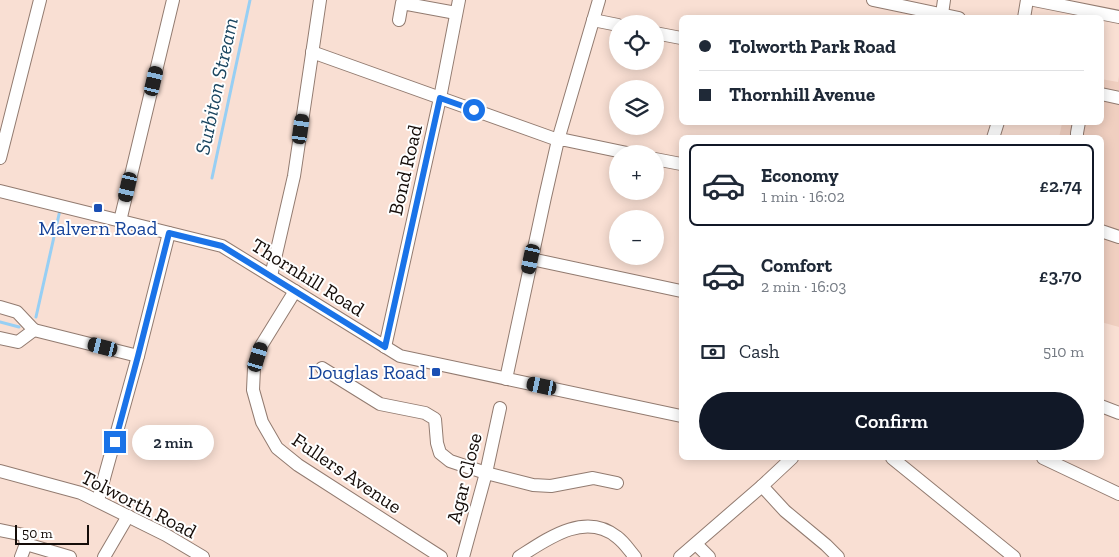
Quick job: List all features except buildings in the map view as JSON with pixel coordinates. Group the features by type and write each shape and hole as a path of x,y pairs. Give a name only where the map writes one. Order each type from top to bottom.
{"street":[{"path":"0,158 40,0"},
{"path":"120,221 173,0"},
{"path":"271,276 294,176 320,0"},
{"path":"506,378 558,140 599,0"},
{"path":"872,0 946,15"},
{"path":"942,14 944,0"},
{"path":"1024,15 1027,0"},
{"path":"1034,0 1119,17"},
{"path":"399,20 403,2 457,6"},
{"name":"Bond Road","path":"385,347 440,98 457,6"},
{"path":"593,20 609,23"},
{"path":"664,35 679,38"},
{"path":"312,52 558,140 609,149"},
{"path":"1104,95 1119,98"},
{"path":"664,161 679,164"},
{"name":"Thornhill Road","path":"0,191 222,246 400,356 679,416"},
{"path":"1104,232 1119,236"},
{"path":"98,500 138,356 169,233"},
{"path":"531,259 679,291"},
{"name":"Fullers Avenue","path":"295,291 261,346 254,368 253,390 262,422 277,448 298,465 440,557"},
{"path":"0,307 17,312 34,330 138,356"},
{"path":"0,338 18,342 34,330"},
{"path":"322,368 380,404 426,413 434,419 440,453 450,461 486,473 533,485 551,486 593,478 617,483"},
{"path":"1104,407 1119,414"},
{"name":"Agar Close","path":"463,557 486,473 500,408"},
{"path":"680,557 790,460"},
{"path":"894,460 1014,557"},
{"path":"1047,460 1119,494"},
{"name":"Tolworth Road","path":"0,471 74,490 98,500 166,535 203,557"},
{"path":"762,486 785,511 838,557"},
{"path":"104,557 128,516"},
{"path":"519,557 548,538 563,531 584,527 602,528 611,533 619,538 635,557"},
{"path":"0,530 24,535 26,544 21,557"},
{"path":"26,544 70,557"},
{"path":"696,544 709,557"}],"shaded area":[{"path":"1119,76 1119,327 1104,323 1104,135 1060,135 1062,125 1104,125 1104,80 1118,82"}],"waterway":[{"name":"Surbiton Stream","path":"212,178 250,0"},
{"name":"Surbiton Stream","path":"36,317 60,210"},
{"name":"Surbiton Stream","path":"0,322 19,327"}],"place":[{"name":"Malvern Road","path":"98,208"},
{"name":"Douglas Road","path":"436,372"}],"route":[{"path":"115,442 169,233 222,246 385,347 440,98 474,110"}]}
